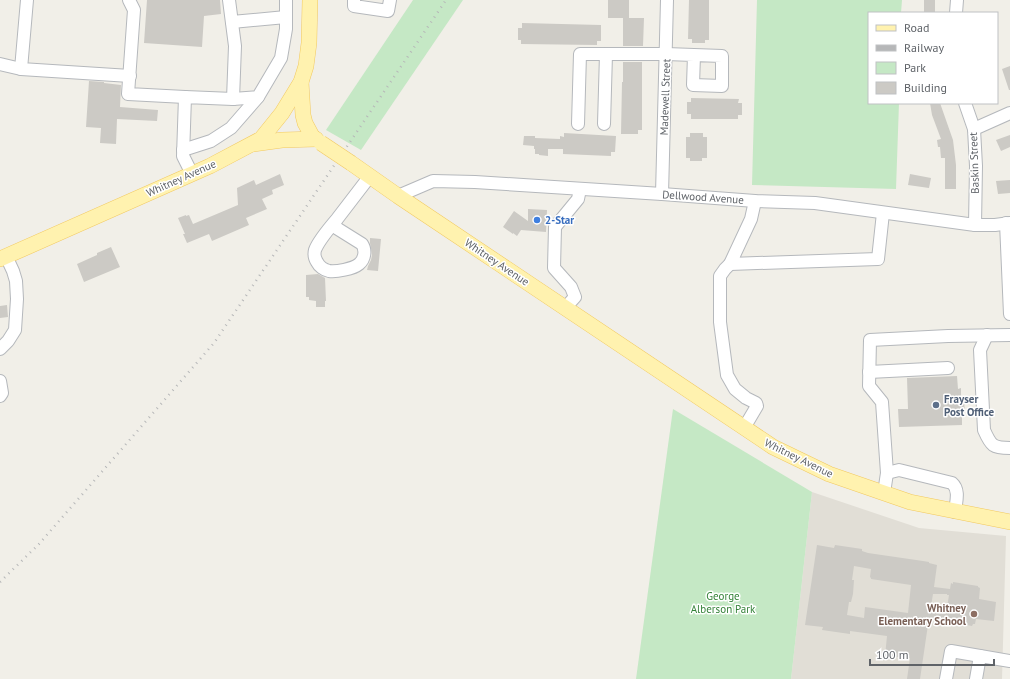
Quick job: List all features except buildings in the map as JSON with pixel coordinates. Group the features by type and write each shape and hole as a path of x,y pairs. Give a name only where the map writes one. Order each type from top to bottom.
{"main road":[{"path":"282,113 301,82 306,66 309,44 310,0"},
{"path":"301,82 303,115 305,123 316,139"},
{"name":"Whitney Avenue","path":"3,257 210,166 261,139 282,113 316,139 398,196 773,447 822,470 910,502 1010,522"},
{"path":"252,144 282,140 316,139"}],"street":[{"path":"21,69 27,0"},
{"path":"129,0 134,10 128,94 185,98 258,98"},
{"path":"229,0 235,46 233,99"},
{"path":"183,150 211,141 231,128 258,98 280,58 286,29 286,0"},
{"path":"354,0 354,6 388,11 390,0"},
{"name":"Madewell Street","path":"662,194 667,0"},
{"path":"956,12 957,0"},
{"path":"232,22 286,17"},
{"path":"578,124 580,54 694,55"},
{"path":"604,124 606,54"},
{"path":"0,64 21,69 130,76"},
{"path":"185,98 183,156 192,174"},
{"name":"Baskin Street","path":"965,104 974,129 976,166 975,225"},
{"path":"974,129 1010,113"},
{"path":"333,224 370,176"},
{"name":"Dellwood Avenue","path":"398,196 432,181 475,182 756,201 815,203 975,225 995,225 1008,223"},
{"path":"565,308 575,297 571,287 554,268 555,227 578,199 580,189"},
{"path":"744,428 757,406 756,403 735,389 727,375 720,322 720,276 730,264 751,219 756,201"},
{"path":"730,264 878,259 883,212"},
{"path":"1008,223 1010,314"},
{"path":"0,349 8,342 15,330 16,281 13,270 3,257"},
{"path":"987,335 980,350 984,430 989,441 998,448 1010,448"},
{"path":"884,493 887,473 882,402 869,386 870,340 948,336 1010,335"},
{"path":"869,372 948,368"},
{"path":"0,382 2,393 0,396"},
{"path":"887,473 899,470 952,483 956,486 957,491 955,512"},
{"path":"946,679 951,651 1010,662"},
{"path":"976,679 980,656"}],"shaded area":[{"path":"812,492 919,528 1006,536 1002,679 791,679"}],"green space":[{"path":"413,0 463,0 361,150 326,130"},
{"path":"757,0 902,0 901,12 868,12 868,104 899,104 896,189 752,185"},
{"name":"George Alberson Park","path":"673,409 812,492 791,679 636,679"}],"railway":[{"path":"0,582 39,544 214,343 446,0"}],"place":[{"name":"2-Star","path":"537,220"},
{"name":"Frayser Post Office","path":"936,405"},
{"name":"Whitney Elementary School","path":"974,614"}]}
